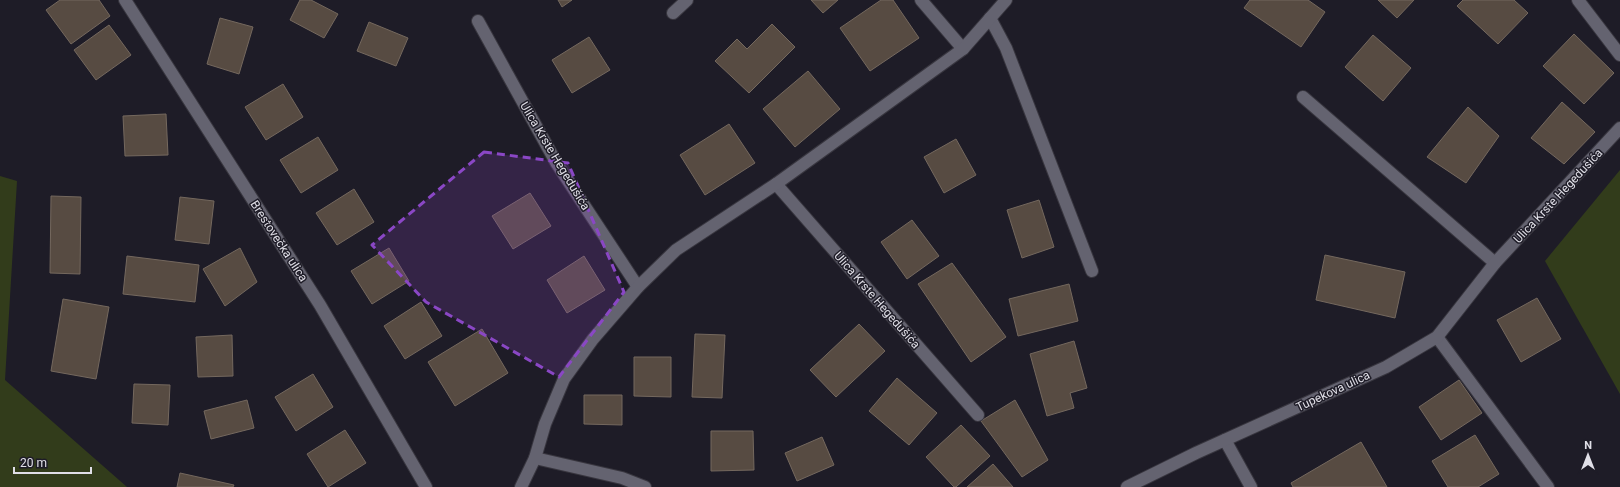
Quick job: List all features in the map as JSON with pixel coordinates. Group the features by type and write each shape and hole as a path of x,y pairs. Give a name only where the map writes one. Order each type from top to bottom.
{"street":[{"name":"Brestovečka ulica","path":"126,0 163,61 320,305 426,487"},
{"path":"673,13 687,0"},
{"path":"921,0 963,49"},
{"path":"520,487 535,458 545,424 564,379 593,339 638,287 676,250 776,184 963,49 1006,0"},
{"path":"1578,0 1620,55"},
{"path":"990,18 1006,48 1092,271"},
{"name":"Ulica Krste Hegedušića","path":"478,21 557,164 638,287"},
{"path":"1303,97 1495,263"},
{"name":"Ulica Krste Hegedušića","path":"1495,263 1620,128"},
{"name":"Ulica Krste Hegedušića","path":"776,184 978,415"},
{"name":"Tupekova ulica","path":"1127,487 1386,367 1437,336 1495,263"},
{"path":"1437,336 1548,487"},
{"path":"1226,440 1252,487"},
{"path":"535,458 622,478 645,487"}],"highlighted area":[{"path":"484,152 568,163 624,292 559,377 426,302 372,245"}],"green space":[{"path":"1620,170 1620,394 1545,261"},
{"path":"0,176 17,181 5,380 127,487 0,487"}],"building":[{"path":"60,0 99,0 110,16 71,44 46,10"},
{"path":"300,0 311,0 338,14 324,38 290,20"},
{"path":"558,0 572,0 562,7"},
{"path":"811,0 838,0 823,13"},
{"path":"881,0 893,0 919,38 870,71 840,28"},
{"path":"1250,0 1308,0 1325,12 1301,47 1244,8"},
{"path":"1378,0 1414,0 1397,18"},
{"path":"1463,0 1514,0 1528,13 1498,44 1457,6"},
{"path":"220,18 253,27 239,74 207,64"},
{"path":"369,22 408,38 396,66 357,51"},
{"path":"772,24 795,47 749,93 715,61 737,39 747,49"},
{"path":"109,25 131,55 96,80 74,50"},
{"path":"1574,34 1614,73 1584,104 1543,66"},
{"path":"1373,35 1411,68 1383,101 1345,67"},
{"path":"589,37 610,70 572,93 552,60"},
{"path":"808,71 840,109 795,147 763,109"},
{"path":"283,84 303,117 266,140 245,107"},
{"path":"1562,102 1595,132 1564,164 1531,138"},
{"path":"1468,107 1499,136 1466,183 1427,157"},
{"path":"166,114 168,155 125,156 123,116"},
{"path":"729,124 755,163 705,195 680,155"},
{"path":"318,137 338,170 301,193 280,160"},
{"path":"956,139 976,175 944,193 924,157"},
{"path":"354,189 374,222 337,245 316,213"},
{"path":"530,193 551,226 513,249 492,216"},
{"path":"51,196 81,197 80,274 50,273"},
{"path":"180,197 214,201 209,244 175,240"},
{"path":"1039,200 1054,247 1022,258 1007,210"},
{"path":"912,220 939,256 907,279 881,242"},
{"path":"240,248 257,282 225,306 203,269"},
{"path":"389,248 409,281 372,304 351,271"},
{"path":"1325,255 1405,272 1395,318 1316,300"},
{"path":"127,256 199,265 195,302 123,294"},
{"path":"584,256 605,290 567,313 547,280"},
{"path":"952,263 1006,337 971,362 918,284"},
{"path":"1069,284 1078,321 1018,336 1009,299"},
{"path":"1537,298 1561,339 1521,362 1497,320"},
{"path":"63,299 109,307 96,379 51,371"},
{"path":"421,302 442,336 405,359 384,326"},
{"path":"859,324 885,351 836,397 810,370"},
{"path":"482,329 508,373 455,406 428,362"},
{"path":"695,334 725,335 722,398 692,397"},
{"path":"232,335 233,376 198,377 196,337"},
{"path":"1074,341 1087,388 1070,393 1074,408 1047,416 1030,354"},
{"path":"634,357 671,357 671,397 634,396"},
{"path":"313,374 333,407 296,431 275,397"},
{"path":"897,378 937,413 909,445 869,411"},
{"path":"1459,380 1482,413 1441,440 1419,407"},
{"path":"134,384 170,385 168,425 132,423"},
{"path":"584,395 622,395 622,425 584,424"},
{"path":"247,400 254,428 211,439 204,411"},
{"path":"1015,400 1048,460 1022,477 981,421"},
{"path":"961,425 990,456 956,487 954,487 926,457"},
{"path":"345,430 366,463 328,487 307,454"},
{"path":"711,431 753,431 754,470 711,471"},
{"path":"1475,435 1499,474 1478,487 1448,487 1432,461"},
{"path":"822,437 834,465 797,481 785,453"},
{"path":"1361,442 1387,487 1293,487 1291,483"},
{"path":"993,464 1013,487 967,487"},
{"path":"180,473 234,485 233,487 177,487"}]}
